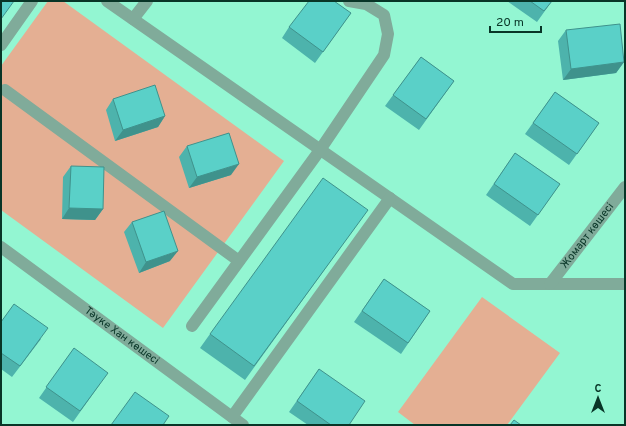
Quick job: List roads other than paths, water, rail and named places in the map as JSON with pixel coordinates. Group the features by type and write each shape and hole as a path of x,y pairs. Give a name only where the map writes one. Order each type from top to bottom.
{"street":[{"path":"1,45 32,1"},
{"path":"107,1 513,284 625,284"},
{"path":"133,19 147,1"},
{"path":"192,326 320,150 384,55 388,34 384,15 366,4 349,1"},
{"path":"4,90 239,261"},
{"name":"Жомарт көшесі","path":"550,284 625,187"},
{"path":"232,417 390,198"},
{"name":"Тәуке Хан көшесі","path":"1,247 243,425"}]}
